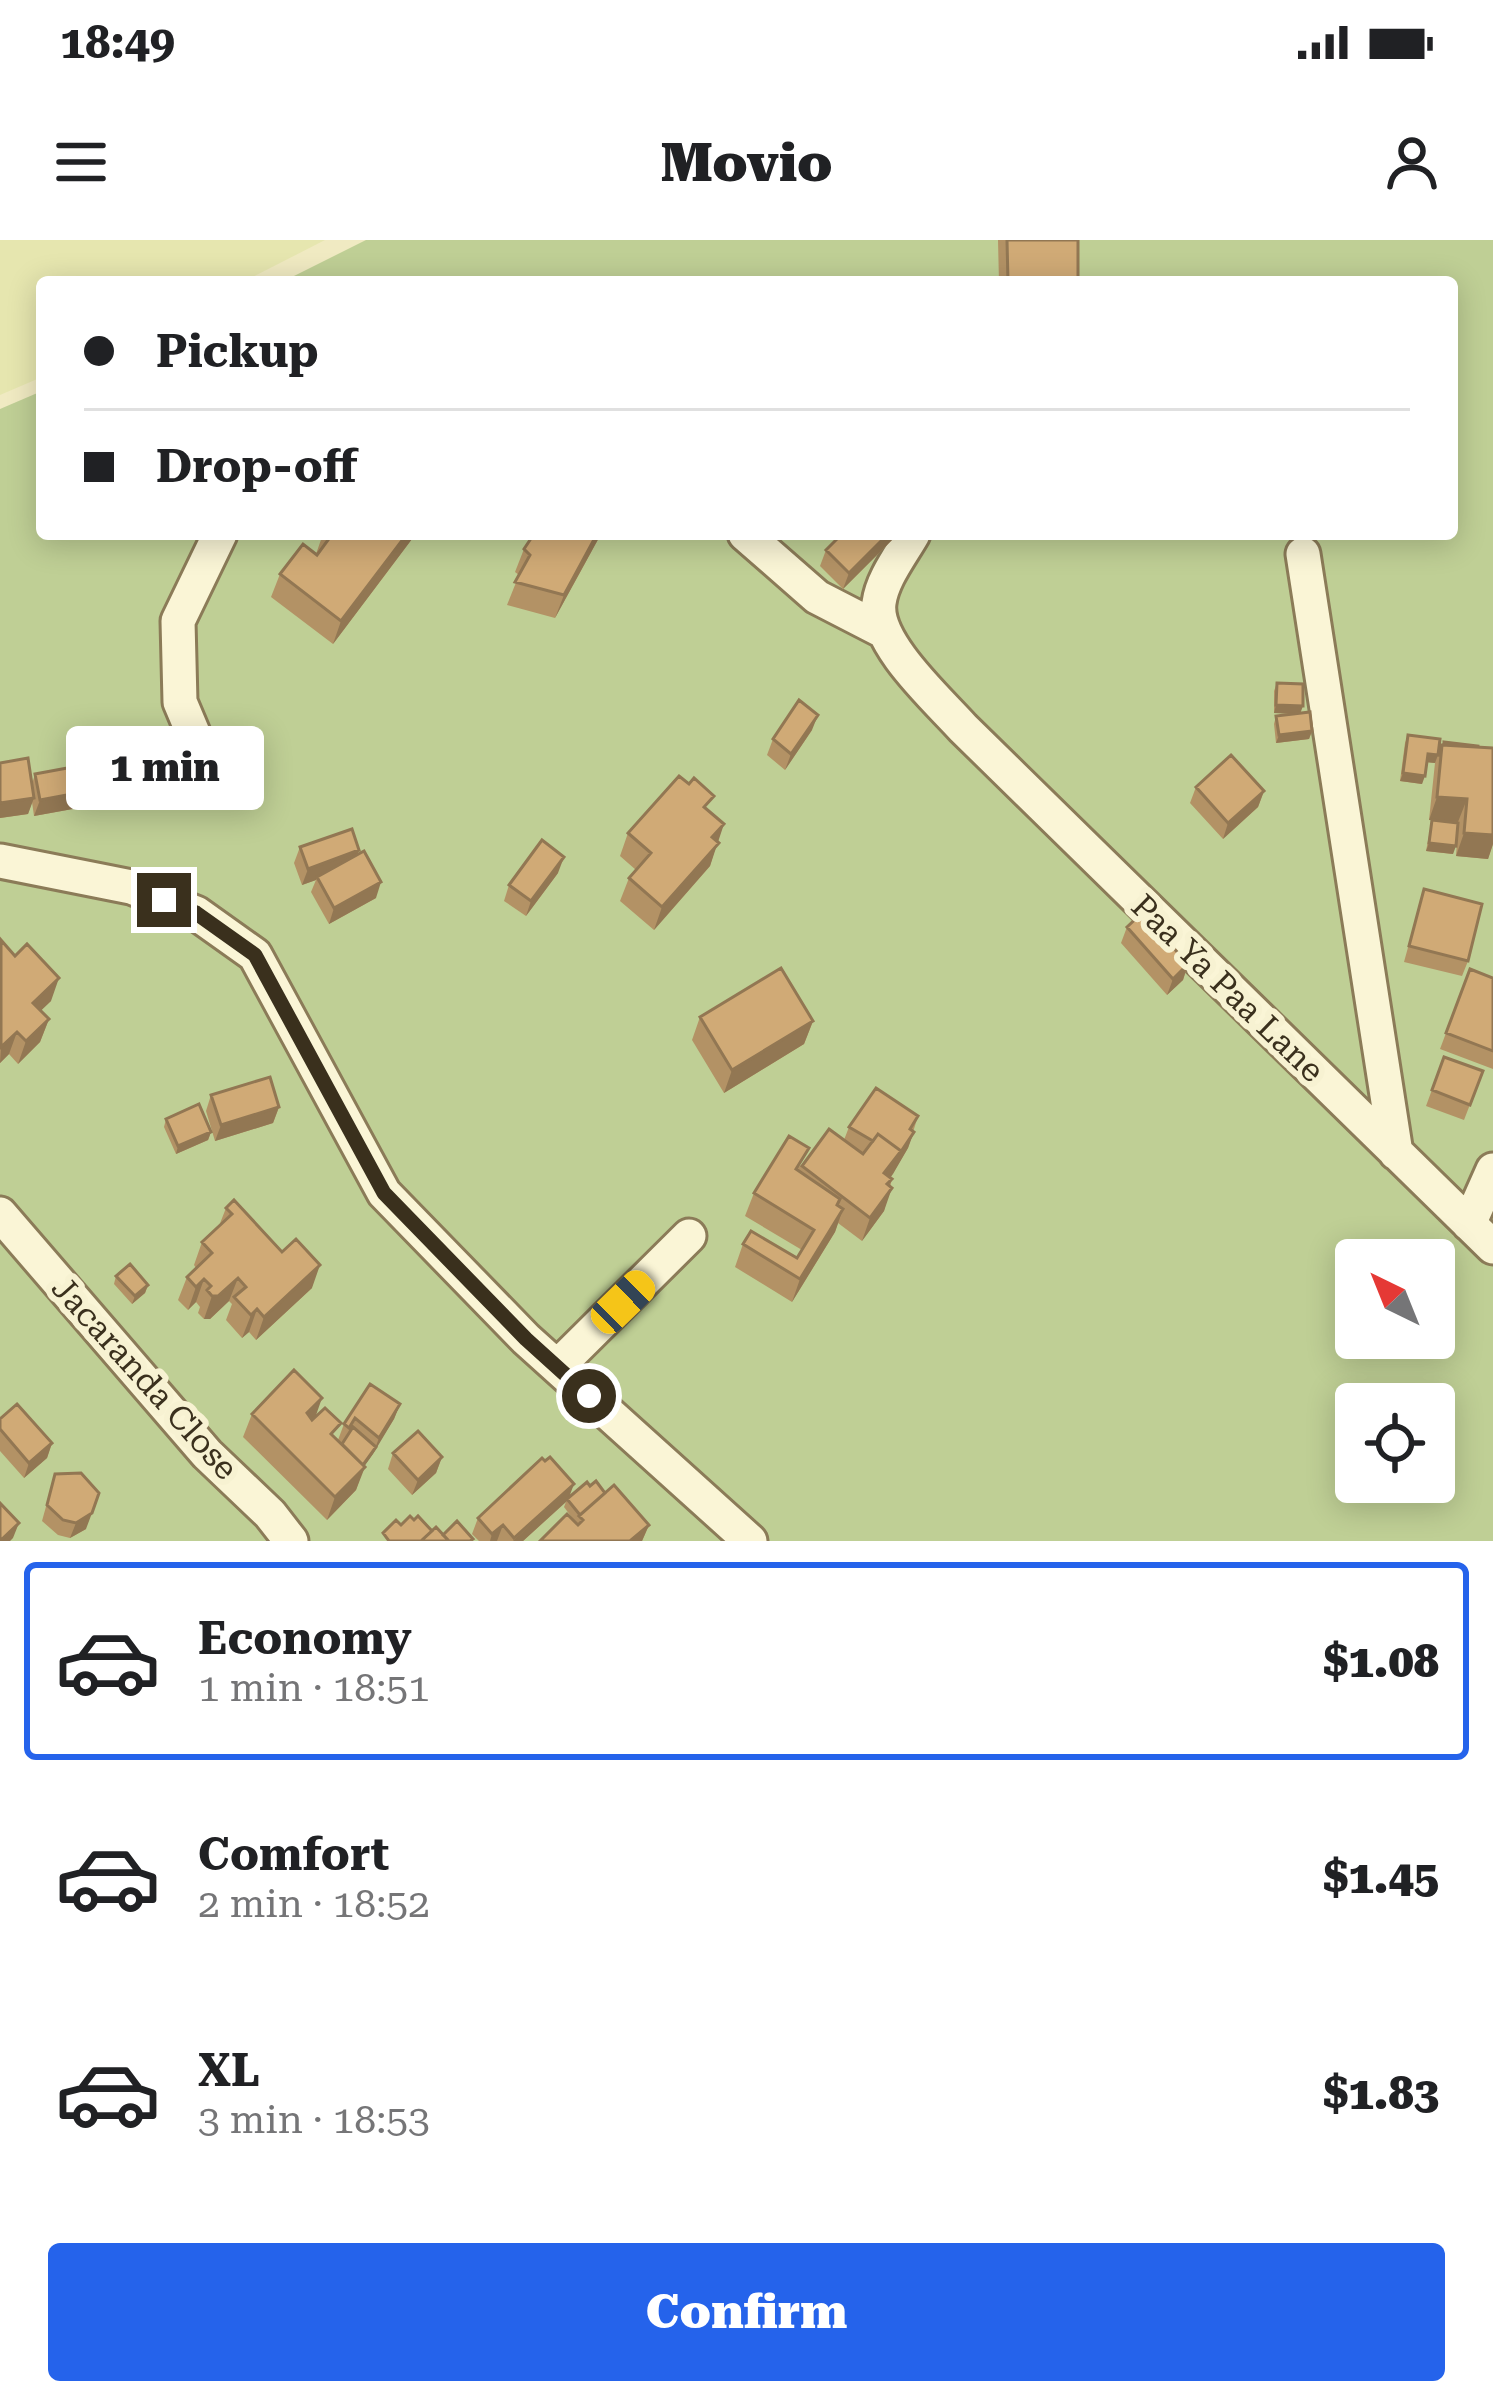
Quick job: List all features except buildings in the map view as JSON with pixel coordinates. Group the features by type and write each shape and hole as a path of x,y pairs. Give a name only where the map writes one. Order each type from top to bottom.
{"street":[{"path":"217,540 178,621 180,702 217,790"},
{"path":"752,540 817,597 883,631"},
{"path":"883,631 878,609 882,590 910,540"},
{"path":"1303,554 1396,1153"},
{"name":"Paa Ya Paa Lane","path":"883,631 963,728 1481,1235"},
{"path":"0,861 131,887 196,913 255,955 384,1193 556,1367 750,1541"},
{"path":"1481,1235 1493,1170"},
{"name":"Jacaranda Close","path":"0,1214 207,1454 270,1514 291,1541"},
{"path":"556,1367 689,1236"}],"green space":[{"path":"0,240 325,240 255,276 36,276 36,380 0,395"},
{"path":"366,240 1493,240 1493,1541 0,1541 0,409 36,394 36,540 1458,540 1458,276 294,276"}],"route":[{"path":"164,900 196,913 255,955 384,1193 526,1339 589,1396"}]}
